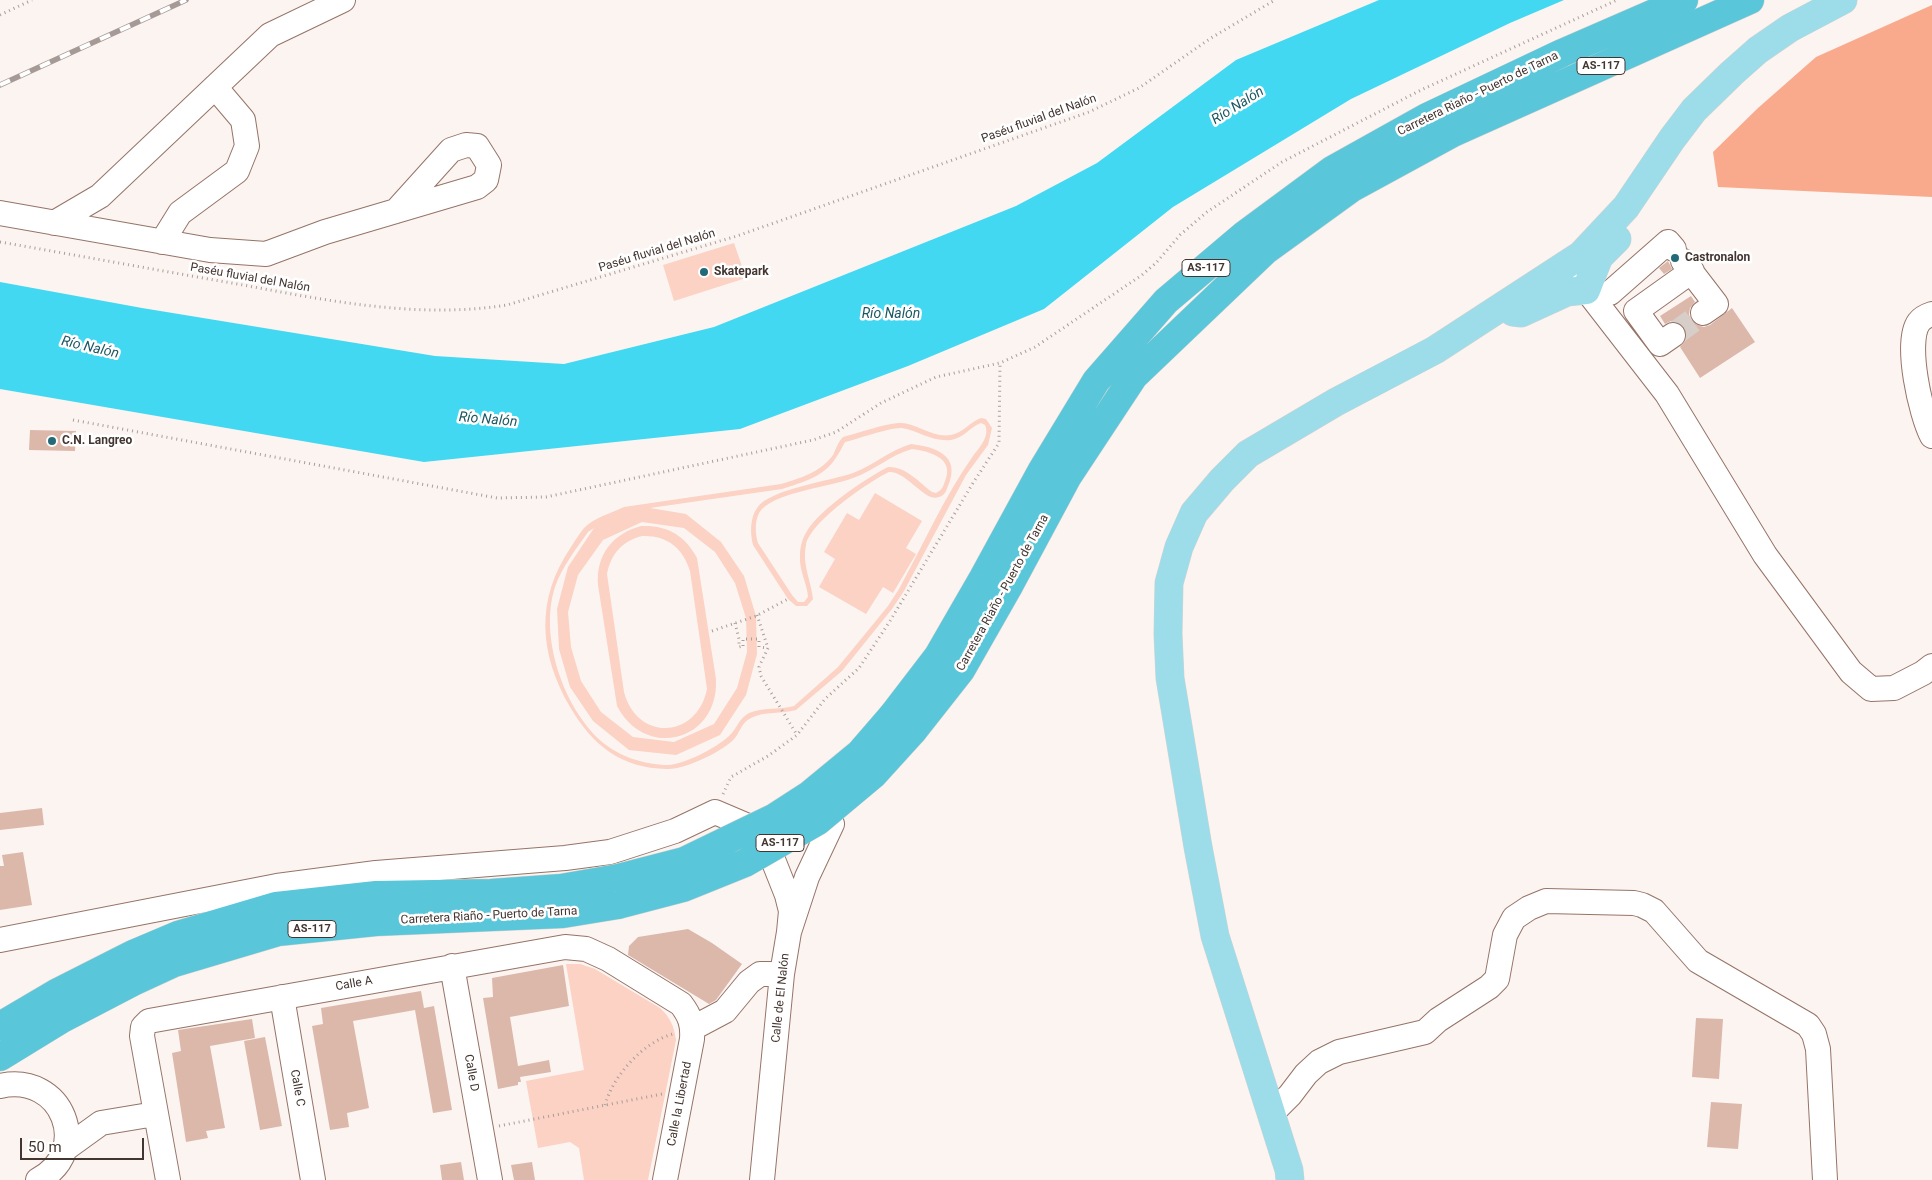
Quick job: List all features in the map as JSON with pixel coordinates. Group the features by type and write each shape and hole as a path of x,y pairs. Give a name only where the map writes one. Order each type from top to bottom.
{"highway":[{"name":"Carretera Riaño - Puerto de Tarna","path":"0,1056 29,1048 62,1019 174,963 278,932 376,922 563,914 618,905 683,888 745,863 818,820 873,775 1042,470 1096,381 1166,301 1244,236 1332,170 1427,117 1562,53 1684,0"},
{"name":"Carretera Riaño - Puerto de Tarna","path":"0,1026 16,1005 82,980 178,935 276,906 376,895 560,888 618,878 684,861 775,817 809,795 860,753 903,723 961,670 1068,476 1134,376 1265,251 1352,188 1453,133 1750,0"},
{"path":"3,1079 29,1048"}],"main road":[{"path":"1290,1180 1215,936 1198,848 1170,678 1168,634 1170,583 1179,547 1194,513 1222,480 1248,454 1336,402 1435,350 1581,255 1626,207 1672,138 1694,110 1732,72 1758,50 1790,28 1842,0"},
{"path":"1499,309 1521,313 1567,292 1598,291 1599,257 1628,228 1646,198 1647,176"}],"street":[{"path":"54,223 100,196 270,35 343,0"},
{"path":"162,242 180,213 236,171 247,146 243,120 215,86"},
{"path":"0,213 210,250 266,254 325,232 396,211"},
{"path":"1598,291 1668,242 1716,304 1702,313"},
{"path":"1636,311 1683,260"},
{"path":"1567,265 1598,291 1667,394 1765,555 1851,672 1871,689 1894,688 1923,673 1932,666"},
{"path":"1598,291 1625,296 1660,344 1673,335"},
{"path":"1932,314 1919,322 1914,337 1913,357 1917,388 1932,436"},
{"path":"0,940 277,886 376,873 565,858 610,852 675,831 715,812 762,832 787,895 791,911 789,932"},
{"name":"Calle de El Nalón","path":"762,1180 782,974 789,932 807,877 832,824"},
{"path":"1271,1114 1319,1062 1339,1052 1425,1032 1438,1020 1489,987 1497,979 1505,935 1514,918 1529,908 1546,900 1634,903 1642,904 1654,912 1698,961 1808,1025 1811,1029 1818,1049 1825,1180"},
{"name":"Calle A","path":"168,1180 142,1036 143,1027 149,1021 452,966 565,948 586,949 608,959 681,1004 690,1015 693,1028"},
{"name":"Calle D","path":"452,966 490,1180"},
{"path":"693,1028 725,1011 748,982 760,974 782,974"},
{"name":"Calle C","path":"282,997 313,1180"},
{"name":"Calle la Libertad","path":"665,1180 683,1094 693,1028"},
{"path":"3,1079 29,1085 45,1093 58,1105 87,1120 101,1123 155,1114"},
{"path":"39,1180 50,1172 59,1161 65,1149 67,1134 64,1119 58,1105"},
{"path":"65,1149 101,1123"}],"path":[{"path":"0,15 32,0"},
{"name":"Paséu fluvial del Nalón","path":"0,242 347,304 422,309 479,309 506,305 737,236 1089,112 1139,88 1210,38 1275,0"},
{"path":"74,420 497,498 546,497 813,440 836,432 881,403 936,377 1000,363 1035,347 1142,275 1156,263 1180,235 1207,212 1282,162 1421,90 1617,0"},
{"path":"715,812 731,778 768,756 797,735 825,699 859,668 890,621 999,443 1000,363"},
{"path":"712,631 757,615 788,599"},
{"path":"757,615 768,648 759,668 761,676 797,735"},
{"path":"734,623 739,646 743,646 743,639 759,639 759,646 768,648"},
{"path":"605,1105 608,1092 619,1074 649,1046 667,1035 693,1028"},
{"path":"481,1130 672,1092 683,1094"}],"shaded area":[{"path":"1932,5 1932,197 1718,187 1713,152 1758,108 1816,57"},
{"name":"Skatepark","path":"734,243 746,278 674,301 663,265"},
{"path":"981,418 986,419 992,428 988,445 966,475 904,591 892,609 842,671 796,710 762,714 751,718 744,724 730,743 713,754 693,763 667,769 651,768 622,759 610,752 588,733 570,707 560,687 547,647 545,627 551,587 559,567 588,524 624,507 781,484 816,471 833,455 843,437 878,427 905,423 937,434 951,435","holes":["981,423 985,425 986,429 984,441 962,472 888,606 838,667 794,706 749,713 742,718 729,736 716,745 691,759 668,765 659,765 623,755 601,741 587,727 566,690 558,670 550,627 551,606 555,587 561,572 588,532 594,528 568,567 557,609 559,649 570,687 593,721 629,750 676,755 720,735 746,695 757,654 756,616 744,576 721,542 686,514 650,508 782,489 798,484 813,478 826,469 845,442 882,431 902,428 932,438 951,440 960,437","642,522 684,528 715,552 735,583 746,618 747,652 737,688 714,724 674,742 633,737 601,712 581,681 571,647 568,612 578,575 603,540"]},
{"path":"911,444 921,445 938,451 949,460 951,476 945,493 934,498 902,476 889,472 855,493 828,514 810,536 806,545 805,559 813,599 807,606 796,606 788,599 753,545 751,526 757,508 764,501 787,491 853,473","holes":["912,449 933,454 943,461 947,473 944,485 936,493 932,492 906,472 894,467 888,467 832,504 813,523 804,537 800,549 800,561 808,597 804,602 798,602 758,543 756,521 759,512 780,498 853,478"]},
{"path":"875,493 922,521 906,548 916,554 893,593 883,587 866,614 819,587 835,559 824,552 847,513 859,520"},
{"path":"641,526 650,526 667,530 687,543 697,558 716,679 714,700 706,717 694,729 679,736 662,738 645,734 630,723 617,706 598,585 598,574 603,555 608,547 622,534","holes":["651,536 673,544 683,556 690,571 707,689 701,706 692,718 680,725 667,728 653,726 641,720 631,708 624,692 607,574 611,560 618,549 635,538"]},
{"path":"566,964 580,964 595,969 660,1008 673,1026 676,1040 648,1180 584,1180 579,1148 570,1142 538,1148 526,1081 584,1070"}],"water":[{"name":"Río Nalón","path":"1379,0 1564,0 1510,23 1351,99 1173,207 1044,309 908,366 740,429 424,462 0,389 0,282 142,308 435,356 564,364 714,327 1016,206 1097,163 1236,60"}],"building":[{"path":"1668,261 1672,269 1664,274 1659,268"},
{"path":"1691,296 1695,302 1690,308 1689,315 1697,325 1704,327 1710,325 1732,308 1755,342 1700,378 1680,347 1686,340 1687,333 1685,328 1678,322 1671,321 1665,324 1660,316"},
{"name":"C.N. Langreo","path":"30,430 76,431 75,451 29,450"},
{"path":"42,808 44,825 0,830 0,813"},
{"path":"23,852 32,905 0,910 0,866 4,866 2,855"},
{"path":"688,929 742,964 716,1000 709,1004 628,955 629,946 638,937"},
{"path":"563,965 569,1006 510,1017 518,1066 549,1060 551,1072 520,1077 521,1082 518,1082 518,1085 498,1089 483,998 493,997 492,978"},
{"path":"421,991 424,1008 434,1006 452,1110 433,1113 415,1010 353,1021 369,1108 347,1113 349,1127 330,1130 312,1026 323,1024 321,1008"},
{"path":"1696,1018 1723,1019 1719,1079 1692,1077"},
{"path":"252,1019 255,1038 210,1046 225,1128 206,1131 208,1138 186,1142 172,1053 181,1051 178,1030"},
{"path":"265,1037 282,1126 260,1130 244,1041"},
{"path":"1711,1102 1742,1104 1738,1149 1707,1147"},
{"path":"461,1162 464,1180 442,1180 440,1165"},
{"path":"532,1162 535,1180 514,1180 511,1165"}],"tunnel":[{"path":"1673,335 1703,313"}],"railway":[{"path":"0,85 186,0"}],"place":[{"name":"Castronalon","path":"1675,258"},
{"name":"Skatepark","path":"704,272"},
{"name":"C.N. Langreo","path":"52,441"}]}
